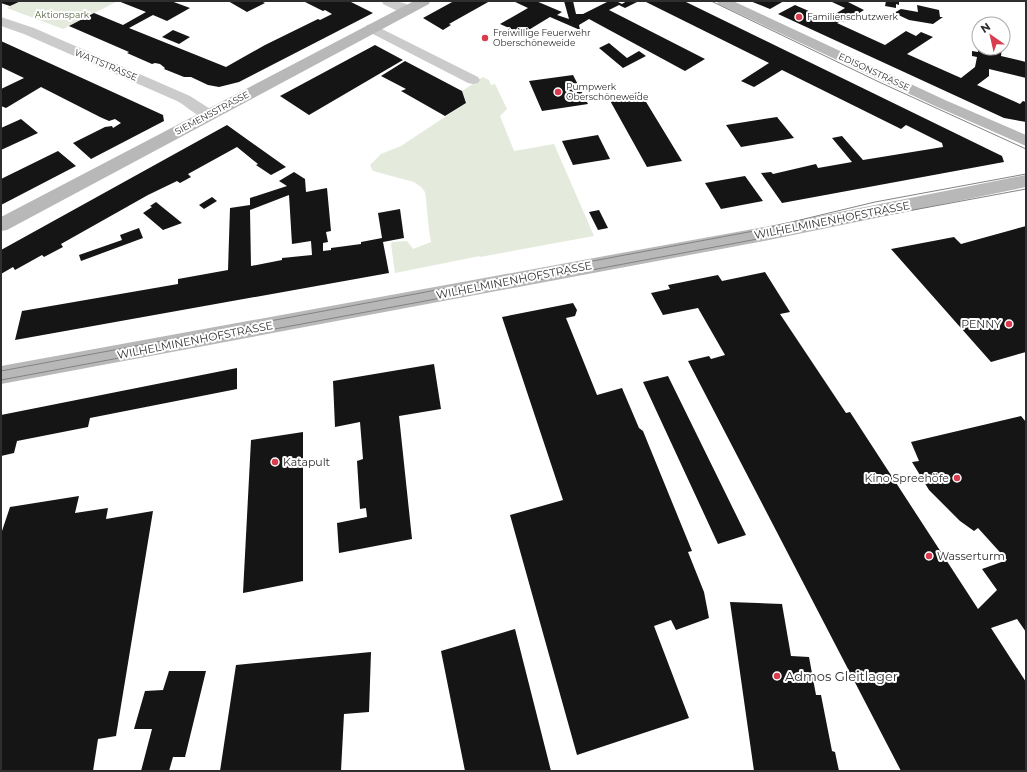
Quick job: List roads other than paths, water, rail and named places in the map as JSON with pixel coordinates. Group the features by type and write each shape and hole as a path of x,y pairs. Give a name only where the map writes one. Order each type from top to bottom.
{"main road":[{"name":"SIEMENSSTRASSE","path":"1,225 424,1"},
{"name":"EDISONSTRASSE","path":"723,1 919,94 1026,141"},
{"name":"WILHELMINENHOFSTRASSE","path":"1,376 764,234 1026,181"}],"street":[{"path":"388,1 407,10"},
{"name":"WATTSTRASSE","path":"1,21 29,31 185,99 209,115"},
{"path":"372,28 474,80"}],"tram line":[{"path":"711,1 879,82 1026,149"},
{"path":"1,371 754,231 875,202 1026,174"},
{"path":"1,380 1026,189"}],"place":[{"name":"Familienschutzwerk","path":"799,17"},
{"name":"Freiwillige Feuerwehr Oberschöneweide","path":"485,38"},
{"name":"Pumpwerk Oberschöneweide","path":"558,92"},
{"name":"PENNY","path":"1009,324"},
{"name":"Katapult","path":"275,462"},
{"name":"Kino Spreehöfe","path":"957,478"},
{"name":"Wasserturm","path":"929,556"},
{"name":"Admos Gleitlager","path":"777,676"}],"park label":[{"name":"Aktionspark","path":"62,15"}]}
